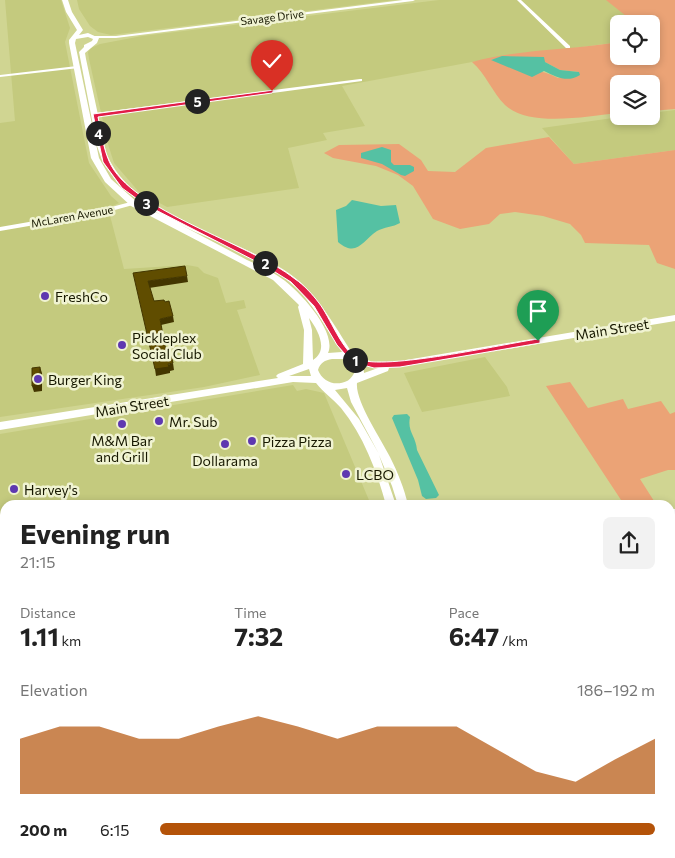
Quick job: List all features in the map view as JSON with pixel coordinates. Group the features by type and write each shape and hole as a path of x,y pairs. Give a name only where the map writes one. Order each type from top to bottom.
{"main road":[{"path":"65,0 69,12 80,30 72,40 72,44 95,158 108,180 134,204 276,278 298,298 310,313 325,341 324,352 313,370 320,382 336,394 354,418 374,459 388,500"},
{"path":"72,0 77,14 93,39"},
{"path":"76,37 93,39"},
{"path":"72,44 81,46 93,39"},
{"path":"93,39 82,52 106,162 124,186 142,200 269,265 293,281 317,305 340,344 360,368 360,372 354,381 354,401 385,457 401,500"},
{"path":"298,298 308,330 308,366"},
{"name":"Main Street","path":"353,359 374,365 400,364 675,318"},
{"path":"319,360 336,355 353,359"},
{"name":"Main Street","path":"263,383 319,360"},
{"name":"Main Street","path":"354,381 400,364"},
{"name":"Main Street","path":"0,426 204,395 263,383 300,378 320,382"},
{"path":"320,382 340,386 354,381"}],"street":[{"name":"Savage Drive","path":"93,39 413,0"},
{"path":"519,0 568,47"},
{"name":"Savage Drive","path":"93,39 132,35"},
{"path":"0,76 77,67"},
{"path":"95,115 360,80"},
{"name":"McLaren Avenue","path":"0,229 104,211 134,204 142,200"}],"shaded area":[{"path":"5,0 61,0 70,28 65,42 89,163 111,196 119,203 108,208 124,269 187,265 198,267 204,273 218,278 226,303 244,300 246,308 237,310 260,375 204,387 0,417 0,123 15,121"},
{"path":"77,0 395,0 111,35 98,32 90,26 79,9"},
{"path":"439,0 609,0 627,15 610,15 610,43 472,62 342,86 365,126 323,133 327,140 288,148 299,188 167,207 139,192 114,163 89,59 88,52 91,48 100,44 142,36"},
{"path":"606,0 675,0 675,109 660,110 660,75 610,75 610,114 559,119 529,116 516,112 505,105 472,62 527,52 610,44 610,65 660,65 660,15 625,15","holes":["491,59 545,62 560,70 579,72 558,78 550,74 500,63"]},
{"path":"675,110 675,150 574,164 542,128 610,118 610,125 660,125 660,112"},
{"path":"549,137 574,164 675,150 675,269 657,263 649,245 585,243 581,235 570,224 543,216 515,212 500,214 489,224 460,229 433,219 413,186 398,175 376,166 333,158 324,153 339,145 399,144 421,160 428,171 455,172 486,148"},
{"path":"485,357 507,387 510,396 422,412 404,373"},
{"path":"570,382 588,408 623,399 628,409 661,401 670,414 675,412 675,470 668,470 640,479 653,500 621,500 546,386"},
{"path":"293,385 297,391 306,389 324,393 369,500 0,500 0,434"}],"water":[{"path":"502,56 544,57 545,62 560,70 579,72 580,75 566,79 544,71 532,77 491,60"},
{"path":"382,147 391,150 391,162 394,165 410,165 414,167 414,171 405,176 382,164 361,158 361,153"},
{"path":"352,200 381,206 396,205 400,223 377,231 355,248 345,247 338,242 336,210 346,206"},
{"path":"407,414 410,417 410,427 417,450 439,495 436,498 426,499 422,496 418,480 392,418 394,415"}],"building":[{"path":"185,266 187,276 148,281 154,301 169,301 173,316 160,319 167,356 171,355 173,363 168,364 169,367 155,369 133,273"},
{"path":"40,367 40,384 32,386 32,368"}],"place":[{"name":"FreshCo","path":"45,296"},
{"name":"Pickleplex Social Club","path":"122,345"},
{"name":"Burger King","path":"38,379"},
{"name":"Mr. Sub","path":"159,421"},
{"name":"M&M Bar and Grill","path":"122,424"},
{"name":"Pizza Pizza","path":"252,441"},
{"name":"Dollarama","path":"225,444"},
{"name":"LCBO","path":"346,474"},
{"name":"Harvey's","path":"14,489"}],"route":[{"path":"272,91 95,115 102,152 114,175 133,194 146,203 269,265 293,281 317,305 340,344 354,360 368,365 400,364 538,341"}]}
